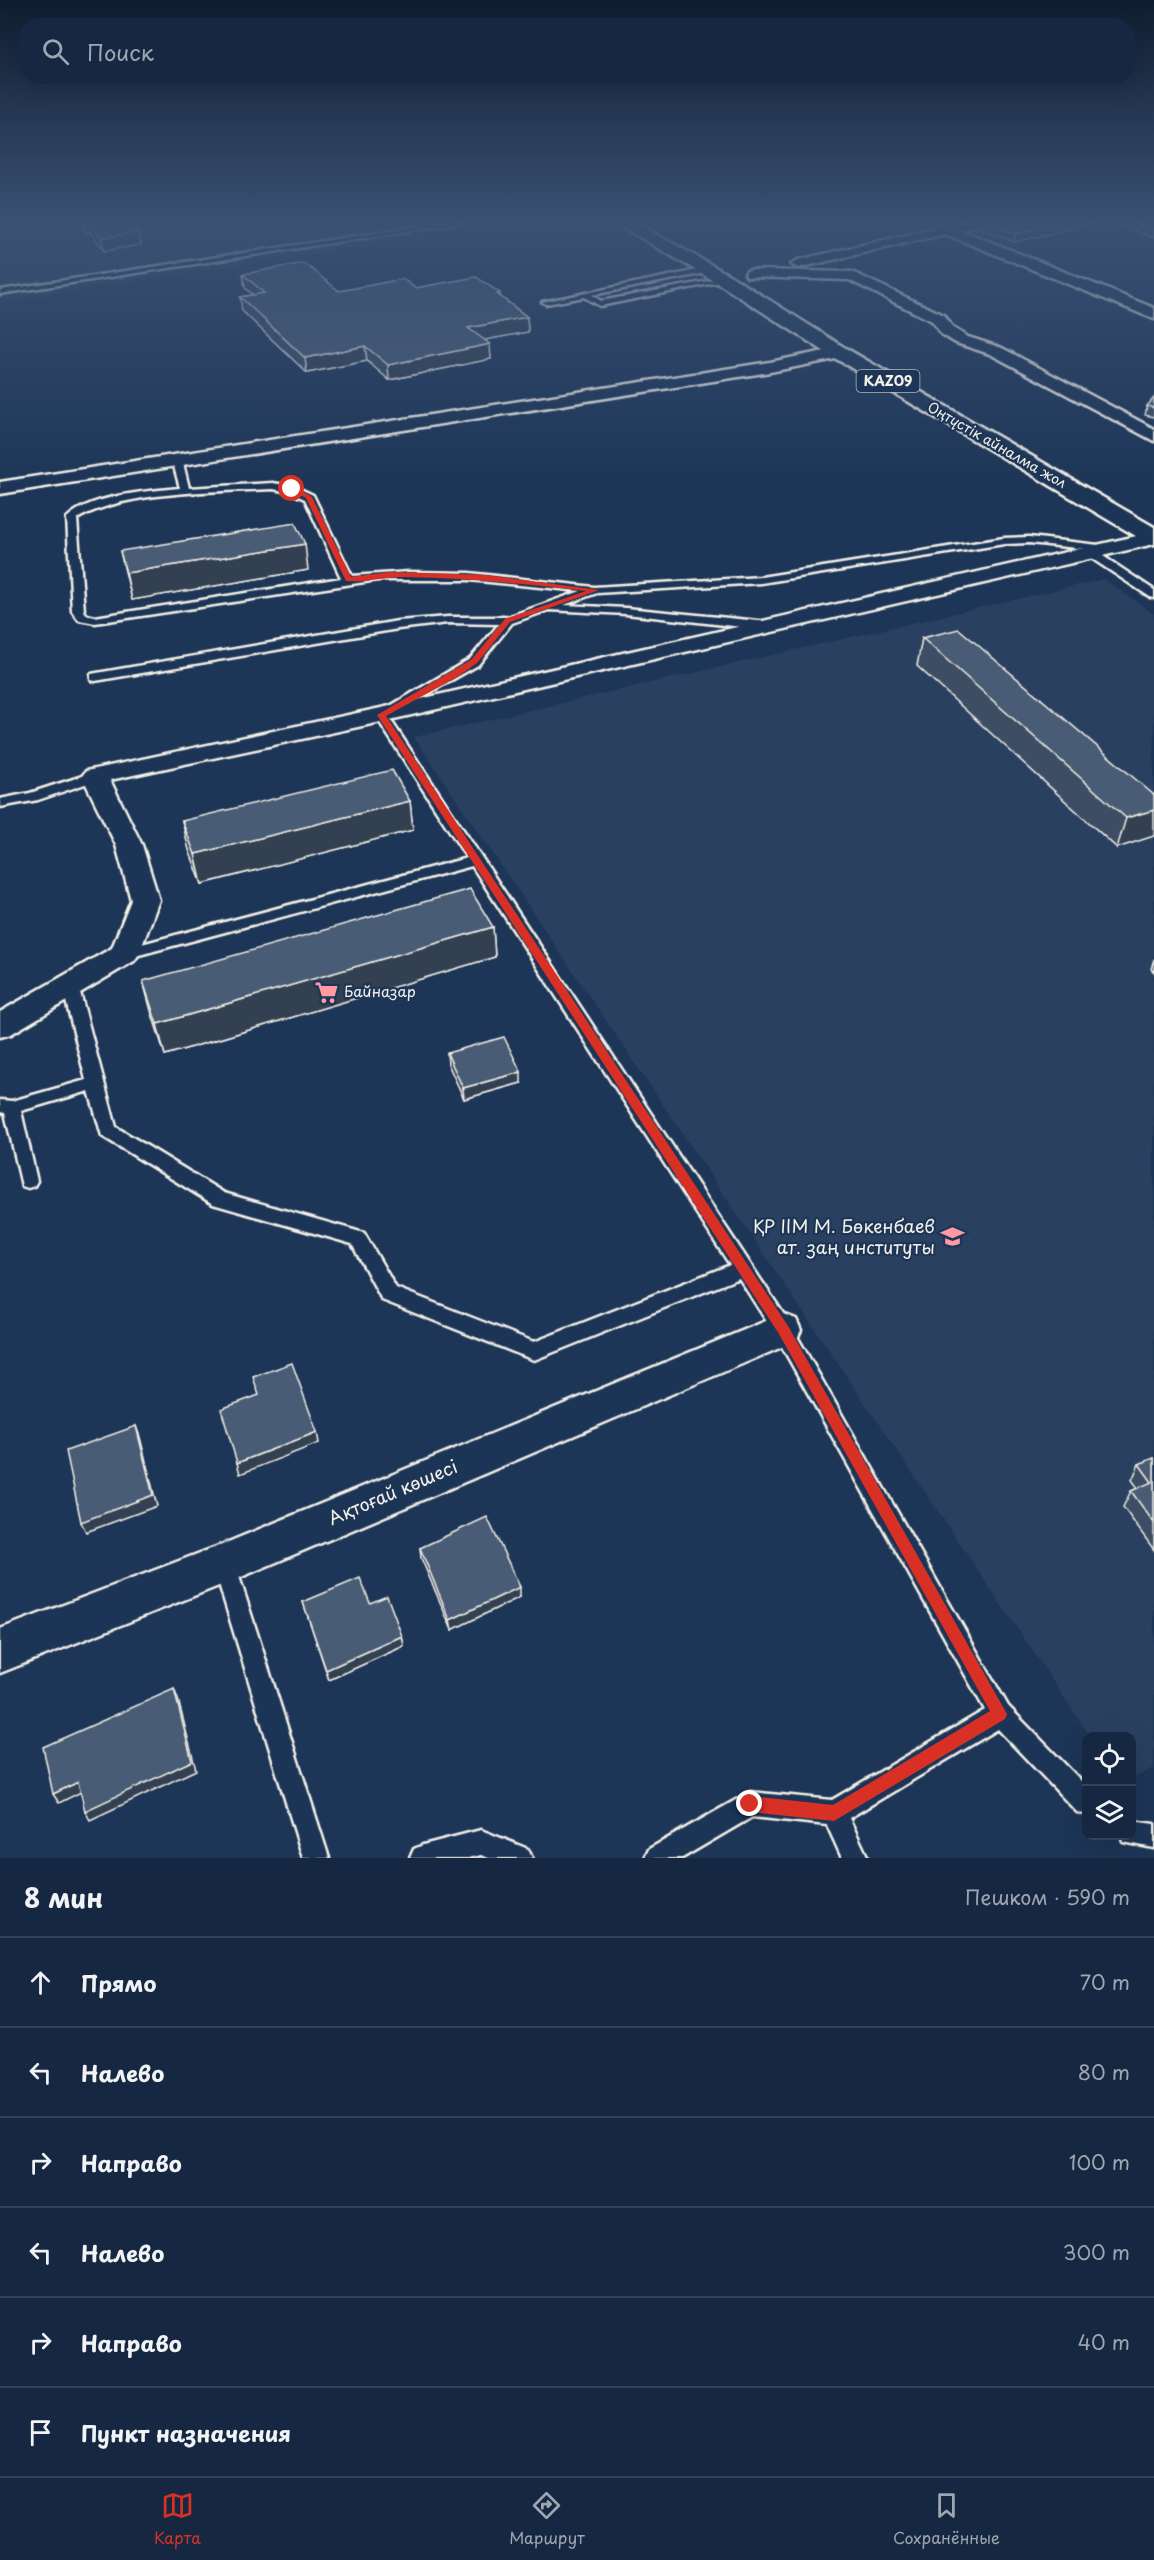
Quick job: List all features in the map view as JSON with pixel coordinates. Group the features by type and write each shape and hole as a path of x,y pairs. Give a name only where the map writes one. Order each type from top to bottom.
{"highway":[{"name":"Оңтүстік айналма жол","path":"771,310 840,353 1154,537"}],"street":[{"path":"921,310 938,318 947,331 962,340 996,351 1154,436"},
{"path":"0,488 770,367 840,353"},
{"path":"0,1026 124,954 145,900 129,845 94,776 381,715 1154,537"},
{"name":"Ақтоғай көшесі","path":"0,1651 224,1564 783,1330"}],"lane":[{"path":"177,459 185,490"},
{"path":"348,580 309,497 292,489 273,486 185,490 99,505 79,511 72,518 78,611 82,618 95,620 391,574 466,576 596,590 761,580 1004,541 1029,540 1096,550 1154,595"},
{"path":"94,677 398,625 448,620 508,621 596,590"},
{"path":"544,607 626,611 769,626"},
{"path":"508,621 474,662 381,715 783,1330 1000,1714 1082,1799"},
{"path":"0,803 33,797 94,776"},
{"path":"124,954 476,860"},
{"path":"70,985 108,1131 219,1199 358,1238 389,1294 534,1351 743,1268"},
{"path":"28,1181 6,1107 96,1083"},
{"path":"224,1564 316,1858"},
{"path":"658,1858 750,1804 834,1813 1000,1714"},
{"path":"834,1813 855,1858"},
{"path":"1136,1834 1154,1836"},
{"path":"423,1858 481,1842 519,1858"}],"shaded area":[{"name":"ҚР ІІМ М. Бөкенбаев ат. заң институты","path":"1104,579 1154,614 1154,1768 1136,1777 1136,1732 1087,1732 414,737"}],"building":[{"path":"254,310 517,310 527,317 468,328 490,344 388,365 365,346 305,358"},
{"path":"1154,398 1154,408 1147,406"},
{"path":"295,523 305,544 126,573 120,551"},
{"path":"959,629 1154,795 1154,810 1126,818 922,638"},
{"path":"392,770 410,801 195,854 182,821"},
{"path":"470,889 493,927 157,1024 143,981"},
{"path":"504,1037 521,1072 463,1088 447,1053"},
{"path":"292,1363 317,1432 237,1463 221,1409 259,1395 253,1377"},
{"path":"136,1426 153,1495 81,1522 66,1451"},
{"path":"1154,1458 1154,1523 1131,1491 1152,1482 1139,1464"},
{"path":"487,1517 520,1587 450,1620 420,1548"},
{"path":"360,1578 370,1603 387,1596 402,1636 326,1670 303,1602"},
{"path":"174,1689 192,1761 85,1811 78,1782 53,1794 43,1747"}],"place":[{"name":"Байназар","path":"326,992"},
{"name":"ҚР ІІМ М. Бөкенбаев ат. заң институты","path":"953,1237"}],"route":[{"path":"292,489 309,497 348,580 391,574 486,577 596,590 508,621 474,662 381,715 783,1330 1000,1714 834,1813 750,1804"}]}
